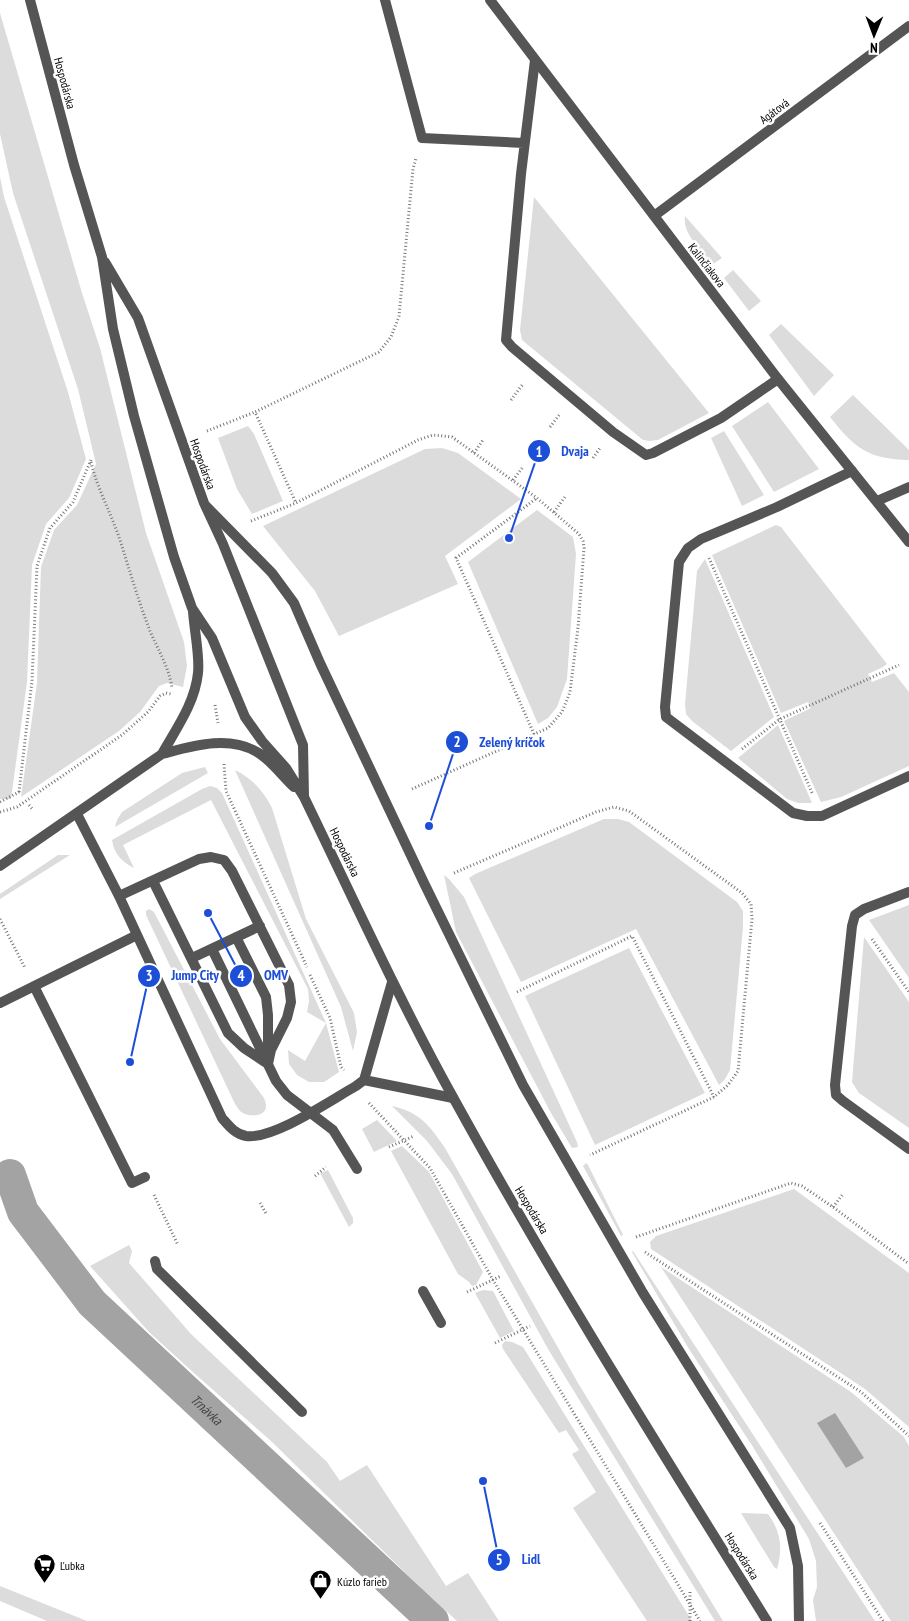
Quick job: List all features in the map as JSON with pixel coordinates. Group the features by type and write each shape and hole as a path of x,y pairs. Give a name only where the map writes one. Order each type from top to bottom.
{"street":[{"name":"Hospodárska","path":"30,0 74,166 102,258 113,329 134,416 174,556 192,608 199,671 196,686 192,700 162,754"},
{"path":"385,0 422,138 524,143"},
{"name":"Kalinčiakova","path":"490,0 778,379 909,542"},
{"name":"Agátová","path":"654,216 909,26"},
{"path":"535,60 524,143 506,340 613,432 646,455 721,418 778,379"},
{"name":"Hospodárska","path":"102,258 138,318 204,503 223,544 303,745 304,797"},
{"path":"852,470 777,506 701,539 688,548 679,562 664,707 666,717 674,725 793,813 807,816 822,816 909,776"},
{"path":"877,502 909,487"},
{"path":"204,503 272,574 294,603 320,663 420,876 523,1084 643,1293 790,1528 798,1566 799,1621"},
{"name":"Hospodárska","path":"192,608 212,638 245,717 262,741 286,768 304,797 392,982 453,1098 514,1205 638,1412 767,1621"},
{"path":"0,866 162,754 192,746 221,742 240,744 259,753 304,797"},
{"path":"77,814 119,896 222,1118 231,1129 244,1135 258,1136 282,1128 364,1080 392,982"},
{"path":"119,896 199,859 211,856 224,860 232,871 289,985 291,1002 287,1018 271,1050 268,1064"},
{"path":"153,881 228,1032 244,1048 268,1064"},
{"path":"909,892 864,909 855,915 852,926 835,1085 836,1095 909,1149"},
{"path":"192,958 260,926"},
{"path":"0,1003 137,935"},
{"path":"236,938 266,997 268,1064"},
{"path":"212,949 276,1081 287,1095 333,1130 357,1169"},
{"path":"34,986 132,1183 145,1177"},
{"path":"364,1080 453,1098"},
{"path":"155,1261 157,1269 302,1412"},
{"path":"423,1291 441,1323"}],"path":[{"path":"207,431 255,412 379,352 391,337 399,316 413,169 422,138"},
{"path":"255,412 296,503"},
{"path":"251,522 296,503 418,440 433,435 452,437 538,498 579,534 583,540 578,628 570,692 562,712 548,728 412,789"},
{"path":"474,453 483,440"},
{"path":"0,802 20,793 32,681 37,566 50,528 73,502 90,460 94,477 118,536 141,605 170,676 172,694 166,693 160,696 148,712 122,735 106,746 17,807 0,812"},
{"path":"513,480 522,467"},
{"path":"554,512 565,497"},
{"path":"534,734 456,558 538,498"},
{"path":"701,539 822,816"},
{"path":"725,762 780,719 899,666"},
{"path":"215,705 217,720"},
{"path":"224,767 226,791 330,1018 341,1067"},
{"path":"29,806 33,810"},
{"path":"454,873 596,812 614,807 629,811 742,893 751,904 752,919 738,1072 728,1086 714,1097 590,1155"},
{"path":"855,915 909,992"},
{"path":"0,919 34,986"},
{"path":"517,992 632,936 714,1097"},
{"path":"372,1106 430,1168 493,1280 700,1621"},
{"path":"389,1147 414,1136"},
{"path":"315,1176 326,1167"},
{"path":"145,1177 178,1245"},
{"path":"635,1238 791,1183 802,1186 833,1207 909,1264"},
{"path":"833,1207 843,1194"},
{"path":"260,1203 267,1215"},
{"path":"642,1250 861,1392 909,1436"},
{"path":"467,1292 501,1276"},
{"path":"495,1343 530,1326"},
{"path":"820,1523 883,1621"},
{"path":"690,1590 690,1621"}],"shaded area":[{"path":"0,13 82,293 100,348 146,533 184,642 187,666 183,687 167,683 159,686 140,712 119,731 21,797 37,683 41,567 54,530 77,505 96,464 78,389 13,193 0,134"},
{"path":"0,177 4,197 68,392 86,459 69,498 46,524 32,565 27,682 11,799 0,799"},
{"path":"534,197 709,413 658,440 643,440 522,340 520,330"},
{"path":"685,216 722,258 713,264 690,236 685,223"},
{"path":"733,270 761,301 749,311 724,278"},
{"path":"781,324 834,375 814,396 769,335"},
{"path":"853,395 909,450 909,460 882,457 863,450 839,428 830,417"},
{"path":"768,402 819,469 774,492 732,426"},
{"path":"248,426 254,434 283,501 252,514 237,489 218,438"},
{"path":"724,431 764,495 742,506 711,438"},
{"path":"442,448 458,453 521,499 445,556 458,584 339,636 315,591 263,526 425,449"},
{"path":"537,510 573,537 576,554 567,679 557,707 548,718 538,724 468,562"},
{"path":"776,525 781,527 887,664 868,674 872,682 894,673 909,692 909,766 841,797 821,802 784,721 811,708 808,702 781,713 712,555"},
{"path":"705,559 774,717 731,751 692,721 686,714 685,704 697,571"},
{"path":"778,725 812,803 798,803 787,799 738,758"},
{"path":"205,767 208,773 115,827 122,812 182,773"},
{"path":"235,770 257,786 272,808 306,919 354,1013 357,1032 353,1051 341,1007"},
{"path":"210,786 217,788 222,793 326,1023 307,1012 309,1001 308,989 211,800 123,845 134,868 122,860 115,849 112,840"},
{"path":"604,819 618,819 629,822 737,902 743,911 730,1070 719,1085 636,929 521,982 469,878"},
{"path":"58,855 70,855 0,899 0,894"},
{"path":"444,875 464,897 578,1147 572,1148 551,1113 456,932"},
{"path":"909,905 909,978 869,920"},
{"path":"149,909 154,912 220,1039 264,1098 266,1106 263,1113 251,1115 243,1113 235,1104 146,915 146,911"},
{"path":"864,937 909,1002 909,1128 859,1093 852,1082"},
{"path":"629,948 705,1093 595,1145 525,996"},
{"path":"326,1023 339,1072 324,1082 309,1082 297,1075 289,1064 288,1050 305,1061"},
{"path":"392,1106 417,1116 429,1127 445,1148 578,1383 723,1621 715,1621 548,1349 452,1174 427,1141"},
{"path":"377,1120 397,1141 374,1152 362,1129"},
{"path":"402,1146 429,1172 483,1272 476,1285 472,1286 458,1274 391,1151"},
{"path":"586,1163 623,1235 621,1236 583,1166"},
{"path":"328,1170 353,1218 353,1223 349,1227 320,1173"},
{"path":"794,1189 909,1273 909,1427 865,1389 651,1249 650,1242 656,1236"},
{"path":"129,1245 132,1251 129,1263 191,1334 327,1462 340,1481 367,1465 446,1586 468,1573 499,1621 457,1621 271,1441 149,1332 90,1266"},
{"path":"633,1251 875,1621 816,1621 813,1600 817,1587 816,1561 809,1539 753,1447 689,1349"},
{"path":"661,1267 851,1392 904,1437 909,1446 909,1621 891,1621"},
{"path":"483,1290 493,1291 514,1331 500,1338 475,1293"},
{"path":"505,1341 523,1347 692,1621 647,1621 573,1508 596,1492 572,1454 579,1450 566,1430 559,1433 503,1349 502,1345"},
{"path":"835,1413 864,1458 846,1468 817,1423"},
{"path":"741,1513 768,1514 776,1527 780,1540 777,1569 774,1567"},
{"path":"0,1586 87,1621 47,1621 0,1601"}],"waterway":[{"name":"Trnávka","path":"10,1175 23,1212 92,1303 433,1621"}],"place":[{"name":"Dvaja","path":"509,538"},
{"name":"Zelený kríčok","path":"429,826"},
{"name":"OMV","path":"208,913"},
{"name":"Jump City","path":"130,1062"},
{"name":"Lidl","path":"483,1481"},
{"name":"Ľubka","path":"44,1584"},
{"name":"Kúzlo farieb","path":"321,1600"}]}
